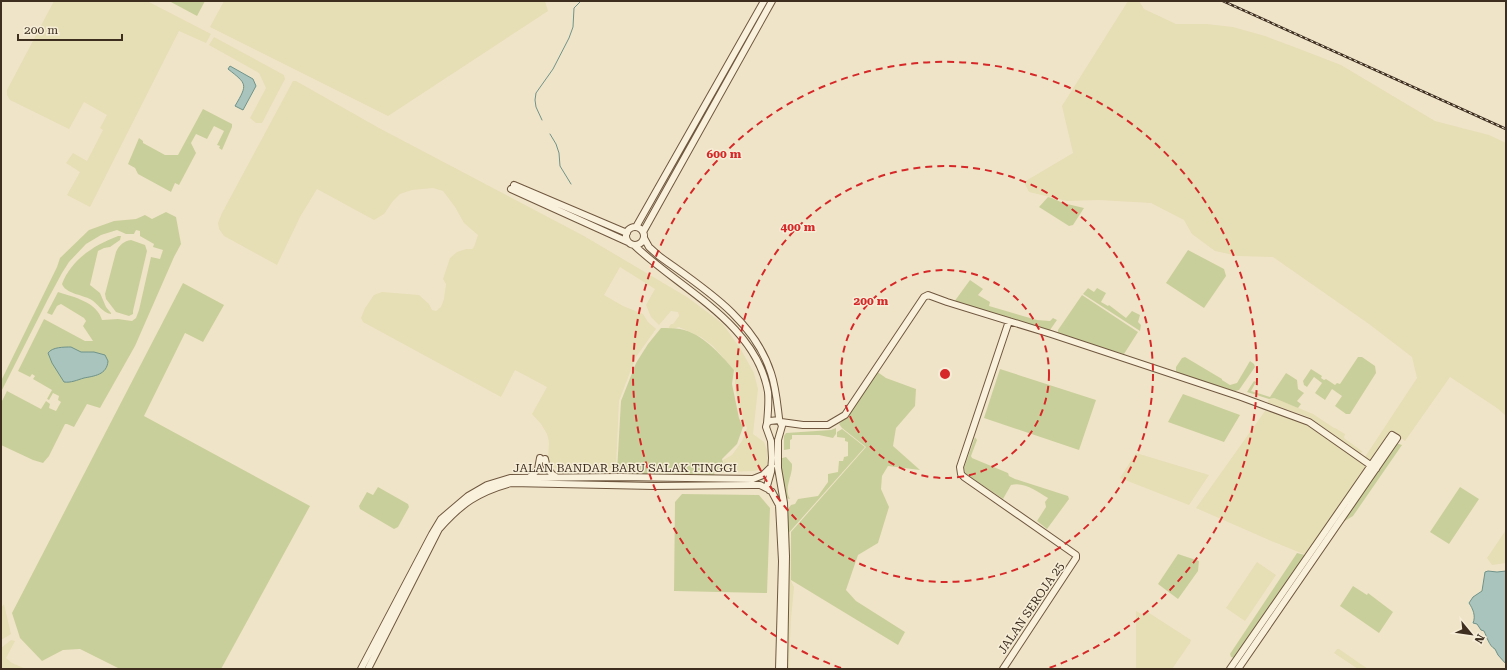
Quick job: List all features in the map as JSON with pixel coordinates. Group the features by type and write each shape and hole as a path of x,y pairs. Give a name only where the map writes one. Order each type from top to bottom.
{"street":[{"path":"628,242 627,233 630,229 636,227 764,1"},
{"path":"635,246 641,243 772,1"},
{"path":"627,233 512,187 635,246 720,315 735,330 756,359 765,382 769,404 767,430 771,441 772,466 767,482 779,504 782,561 778,669"},
{"path":"636,227 644,235 649,247 727,308 753,335 771,372 782,426 778,440 778,468 784,503 786,556 784,669"},
{"path":"767,423 771,420 803,425 828,425 845,415 924,297 928,295 1249,400 1309,422 1374,467"},
{"name":"JALAN SEROJA 25","path":"1003,669 1076,558 1076,556 964,477 960,471 960,467 1009,321"},
{"path":"778,402 785,418 796,424"},
{"path":"781,432 788,428 803,425"},
{"path":"1230,669 1374,467 1397,438 1392,435 1374,467 1238,669"},
{"path":"529,478 538,470 542,459 551,475 556,477"},
{"name":"JALAN BANDAR BARU SALAK TINGGI","path":"361,669 441,519 468,496 487,485 510,478 620,477 753,479 763,475 772,466"},
{"path":"619,486 620,477"},
{"name":"JALAN BANDAR BARU SALAK TINGGI","path":"368,669 439,529 452,515 472,499 491,489 511,483 619,486 760,485 770,490"},
{"path":"770,490 778,491 781,487"}],"shaded area":[{"path":"54,1 147,1 211,34 206,43 179,31 90,207 67,195 80,172 66,163 73,153 87,161 103,130 100,128 107,115 84,102 69,129 10,100 7,95 7,90"},
{"path":"224,1 545,1 548,11 388,116 210,27"},
{"path":"1128,1 1139,1 1144,9 1176,24 1207,24 1233,27 1265,36 1297,48 1341,65 1435,121 1489,135 1506,143 1506,416 1497,408 1450,377 1405,441 1392,432 1371,461 1368,461 1365,457 1417,378 1412,357 1369,324 1273,257 1238,256 1215,251 1192,234 1184,220 1151,203 1099,200 1067,201 1029,192 1024,182 1073,153 1062,106"},
{"path":"214,37 284,75 285,79 262,123 256,123 250,118 266,88 259,73 209,45"},
{"path":"293,81 296,81 379,128 584,236 687,297 722,323 740,348 754,373 758,389 753,434 764,442 767,450 767,465 762,469 754,471 726,472 723,460 732,455 742,441 747,428 743,420 735,388 735,371 713,346 701,337 679,327 670,330 669,327 679,316 678,312 671,311 659,325 651,317 646,305 655,289 620,267 604,295 623,306 643,314 648,322 656,329 636,357 619,401 616,466 605,470 589,468 557,469 550,465 548,461 549,442 547,434 532,414 547,387 515,370 501,397 363,322 361,318 365,308 374,295 382,292 419,295 429,304 432,310 436,311 441,307 444,299 446,284 443,279 450,258 457,252 472,249 478,235 464,223 455,207 443,191 433,188 412,190 400,194 384,214 374,220 317,189 300,217 277,265 224,236 219,229 218,223 222,213"},
{"path":"1274,398 1313,414 1345,434 1344,438 1363,452 1360,453 1309,417 1268,403 1268,400"},
{"path":"1265,411 1305,423 1366,466 1306,555 1196,508"},
{"path":"1136,453 1209,475 1189,505 1120,478"},
{"path":"1506,530 1506,563 1492,565 1487,558"},
{"path":"790,531 791,581 794,587 789,669 785,669 787,535"},
{"path":"1257,562 1276,575 1245,621 1226,608"},
{"path":"4,604 11,634 1,640 1,608"},
{"path":"1136,611 1143,615 1146,611 1191,640 1172,669 1136,669"},
{"path":"11,640 15,641 6,658 12,663 26,669 1,669 1,648"},
{"path":"1337,649 1368,669 1358,669 1334,653"}],"green space":[{"path":"169,1 205,1 197,16"},
{"path":"203,109 232,124 232,127 222,150 219,148 220,146 217,145 224,131 214,126 207,139 196,134 191,143 196,153 179,185 175,183 171,192 138,174 135,168 128,164 139,138 143,141 143,143 165,155 178,155"},
{"path":"1048,197 1063,203 1084,208 1073,225 1069,226 1039,207"},
{"path":"166,212 176,217 181,244 135,346 100,408 87,404 74,427 65,424 49,456 43,463 1,445 1,403 7,391 41,409 46,401 50,404 49,408 56,411 61,402 58,400 59,396 53,393 49,400 47,399 52,390 33,379 35,376 32,374 30,377 18,371 44,319 85,341 93,341 83,326 86,321 84,318 61,304 57,306 52,315 47,313 58,292 84,301 95,309 102,320 118,319 132,321 136,318 139,310 151,257 160,259 163,250 153,247 154,244 140,236 140,231 136,230 134,234 126,234 117,230 101,235 86,244 69,262 62,273 1,392 1,381 60,258 89,230 114,221 136,219 145,215 152,219"},
{"path":"121,236 120,240 110,247 98,251 90,285 100,293 111,314 105,312 90,299 67,290 62,284 71,268 84,254 100,244"},
{"path":"131,240 145,245 147,251 133,314 129,316 116,312 106,299 105,294 116,252 122,244"},
{"path":"1188,250 1224,269 1226,276 1204,308 1166,283"},
{"path":"970,280 983,289 978,295 990,302 989,306 1037,320 1050,321 1053,318 1057,320 1050,330 1046,332 954,302"},
{"path":"183,283 224,305 203,342 185,333 144,416 310,506 221,669 120,669 80,649 63,650 42,661 20,638 12,613"},
{"path":"1088,288 1094,292 1097,288 1106,293 1101,302 1108,306 1109,305 1126,318 1132,311 1140,315 1138,322 1141,325 1140,331 1083,294"},
{"path":"1082,295 1138,332 1124,354 1058,335 1058,330"},
{"path":"661,328 680,329 696,335 710,345 734,370 732,384 739,418 743,427 737,444 722,459 726,472 714,472 715,477 624,475 624,471 617,471 621,401 636,363 648,344"},
{"path":"1185,357 1230,385 1237,383 1250,361 1255,367 1239,390 1235,391 1176,373 1176,367 1182,358"},
{"path":"1358,357 1362,357 1375,366 1376,373 1350,414 1346,414 1335,406 1342,396 1332,389 1325,400 1315,393 1322,383 1314,377 1307,387 1304,385 1303,381 1311,369 1322,376 1321,378 1324,380 1326,379 1335,385 1337,383 1340,384"},
{"path":"1000,369 1096,400 1079,450 984,418"},
{"path":"876,371 886,378 916,389 915,406 896,428 893,446 920,470 888,466 882,476 881,489 889,507 878,543 858,555 846,590 856,601 905,632 898,645 791,580 791,532 866,447 839,424 846,417"},
{"path":"1286,373 1297,380 1298,389 1304,393 1297,401 1301,404 1298,408 1274,398 1269,399 1247,392 1254,381 1256,382 1251,391 1270,397"},
{"path":"1183,394 1240,415 1224,442 1168,422"},
{"path":"836,428 836,434 833,438 819,435 792,435 792,439 790,440 790,449 784,450 784,436 786,433 831,430"},
{"path":"842,429 865,447 786,536 787,510 791,505 795,504 798,499 818,496 828,482 828,474 838,472 839,461 843,461 844,457 848,456 848,442 845,441 845,438 837,437 837,432"},
{"path":"975,437 977,440 971,456 972,458 1008,473 1009,476 1015,479 1068,496 1069,499 1047,529 1037,521 1046,507 1045,502 1048,498 1031,488 1021,484 1016,484 1011,485 1003,499 966,474 964,468"},
{"path":"1396,443 1402,445 1353,516 1343,522 1343,521"},
{"path":"786,457 792,464 788,487 788,495 790,499 786,498 779,459"},
{"path":"378,487 408,504 409,507 398,527 394,529 360,509 359,506 367,492 373,495"},
{"path":"1460,487 1479,499 1449,544 1430,532"},
{"path":"682,494 759,495 770,508 767,593 674,591 675,502"},
{"path":"1297,553 1305,555 1234,658 1231,657 1230,654"},
{"path":"1178,554 1199,561 1198,571 1178,599 1158,584"},
{"path":"1353,586 1367,595 1368,593 1393,612 1379,633 1340,606"}],"water":[{"path":"230,66 253,79 256,86 243,110 235,106 244,89 244,85 239,78 228,69"},
{"path":"71,347 81,352 94,352 105,355 108,361 107,366 103,372 99,374 72,382 64,382 52,363 48,353 55,348"},
{"path":"1506,571 1506,664 1490,644 1484,631 1481,630 1477,624 1473,623 1474,613 1469,603 1473,597 1482,591 1485,572"}],"waterway":[{"path":"542,120 536,107 536,93 553,69 569,38 573,27 574,8 581,1"},
{"path":"550,134 559,153 560,166 571,184"}],"railway":[{"path":"1223,1 1506,129"}]}
